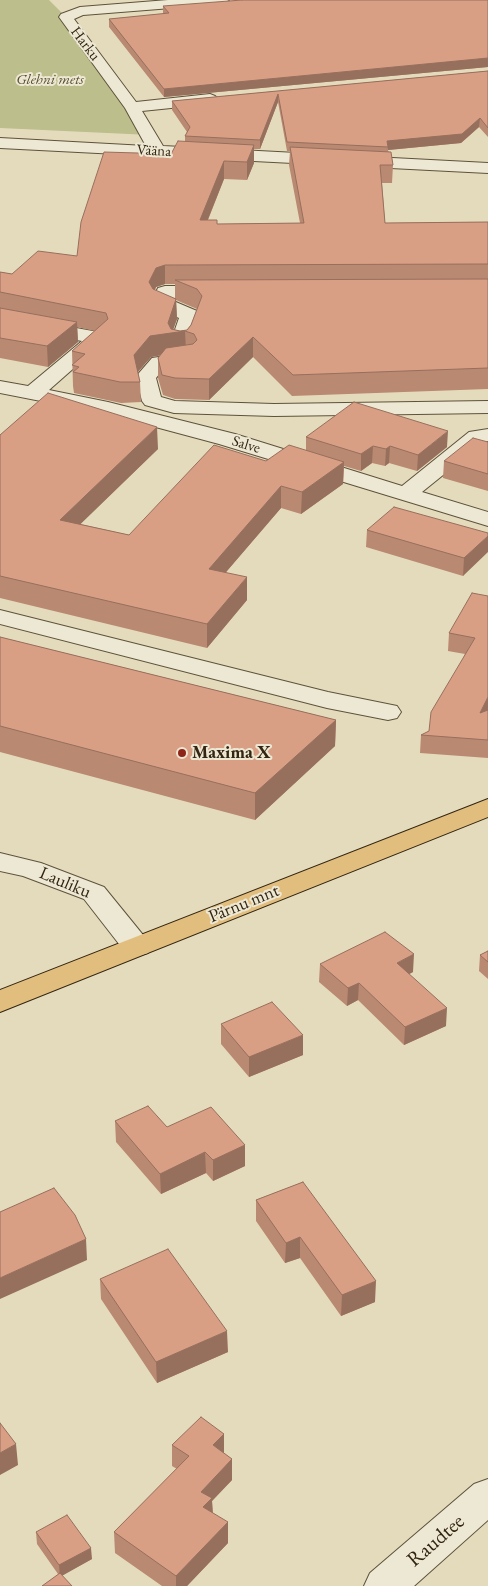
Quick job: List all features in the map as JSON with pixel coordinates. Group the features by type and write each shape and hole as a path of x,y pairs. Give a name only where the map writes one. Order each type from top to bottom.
{"main road":[{"name":"Pärnu mnt","path":"0,1002 488,807"}],"street":[{"name":"Harku","path":"158,152 132,107 66,17 80,11 222,0"},
{"path":"132,107 221,98"},
{"name":"Vääna","path":"0,143 488,168"},
{"path":"234,291 165,292 162,303 190,315 183,352 159,362 146,376 152,401 174,407 274,410 488,407"},
{"path":"0,320 98,338 32,393"},
{"name":"Salve","path":"0,387 108,408 228,439 488,518"},
{"path":"407,493 478,437 488,435"},
{"path":"0,617 327,700 388,712"},
{"name":"Lauliku","path":"0,862 31,869 94,893 137,946"},
{"name":"Raudtee","path":"385,1586 488,1496"}],"green space":[{"name":"Glehni mets","path":"0,0 49,0 66,17 150,135 0,128"}],"building":[{"path":"242,0 488,0 488,58 164,89 109,19 169,13 163,6"},
{"path":"488,71 488,128 480,118 462,134 387,141 388,147 287,142 278,94 260,140 185,136 190,127 172,101"},
{"path":"178,141 254,145 247,162 224,161 200,220 217,220 217,224 304,223 290,147 391,152 393,165 380,165 385,223 488,222 488,264 165,265 156,268 149,282 153,289 176,299 168,323 171,329 187,330 191,325 202,296 197,289 175,280 488,279 488,368 293,375 253,337 209,379 175,378 162,375 158,358 166,348 193,344 197,340 194,334 185,331 150,336 134,355 140,382 120,382 73,372 79,367 72,365 85,354 72,351 108,319 106,313 0,292 0,272 12,274 38,251 77,256 81,222 104,152 171,154"},
{"path":"0,308 77,322 47,346 0,338"},
{"path":"48,393 157,427 60,520 129,535 214,445 266,461 289,445 344,462 302,492 281,486 209,569 247,577 207,624 0,576 0,435"},
{"path":"354,402 448,431 418,455 390,446 386,449 373,446 361,454 306,437"},
{"path":"473,438 488,442 488,474 444,461"},
{"path":"394,507 488,533 488,536 464,558 367,530"},
{"path":"472,593 488,596 488,697 480,713 488,710 488,740 421,735 429,731 431,712 475,638 449,633"},
{"path":"0,637 336,720 255,793 0,726"},
{"path":"385,932 414,954 397,963 447,1008 405,1027 359,983 348,988 320,964"},
{"path":"488,951 488,962 480,955"},
{"path":"272,1002 303,1035 249,1057 221,1024"},
{"path":"148,1106 167,1127 211,1107 245,1145 213,1160 205,1152 160,1174 115,1121"},
{"path":"303,1182 376,1281 342,1295 300,1237 286,1243 256,1200"},
{"path":"54,1188 75,1215 86,1239 0,1278 0,1212"},
{"path":"168,1249 227,1331 156,1362 100,1279"},
{"path":"201,1417 224,1434 213,1445 232,1459 201,1492 212,1498 203,1507 228,1522 176,1576 114,1532 189,1456 172,1445"},
{"path":"0,1423 16,1444 0,1453"},
{"path":"67,1515 91,1548 59,1565 36,1532"},
{"path":"60,1573 72,1586 42,1586"}],"place":[{"name":"Maxima X","path":"182,753"}]}
